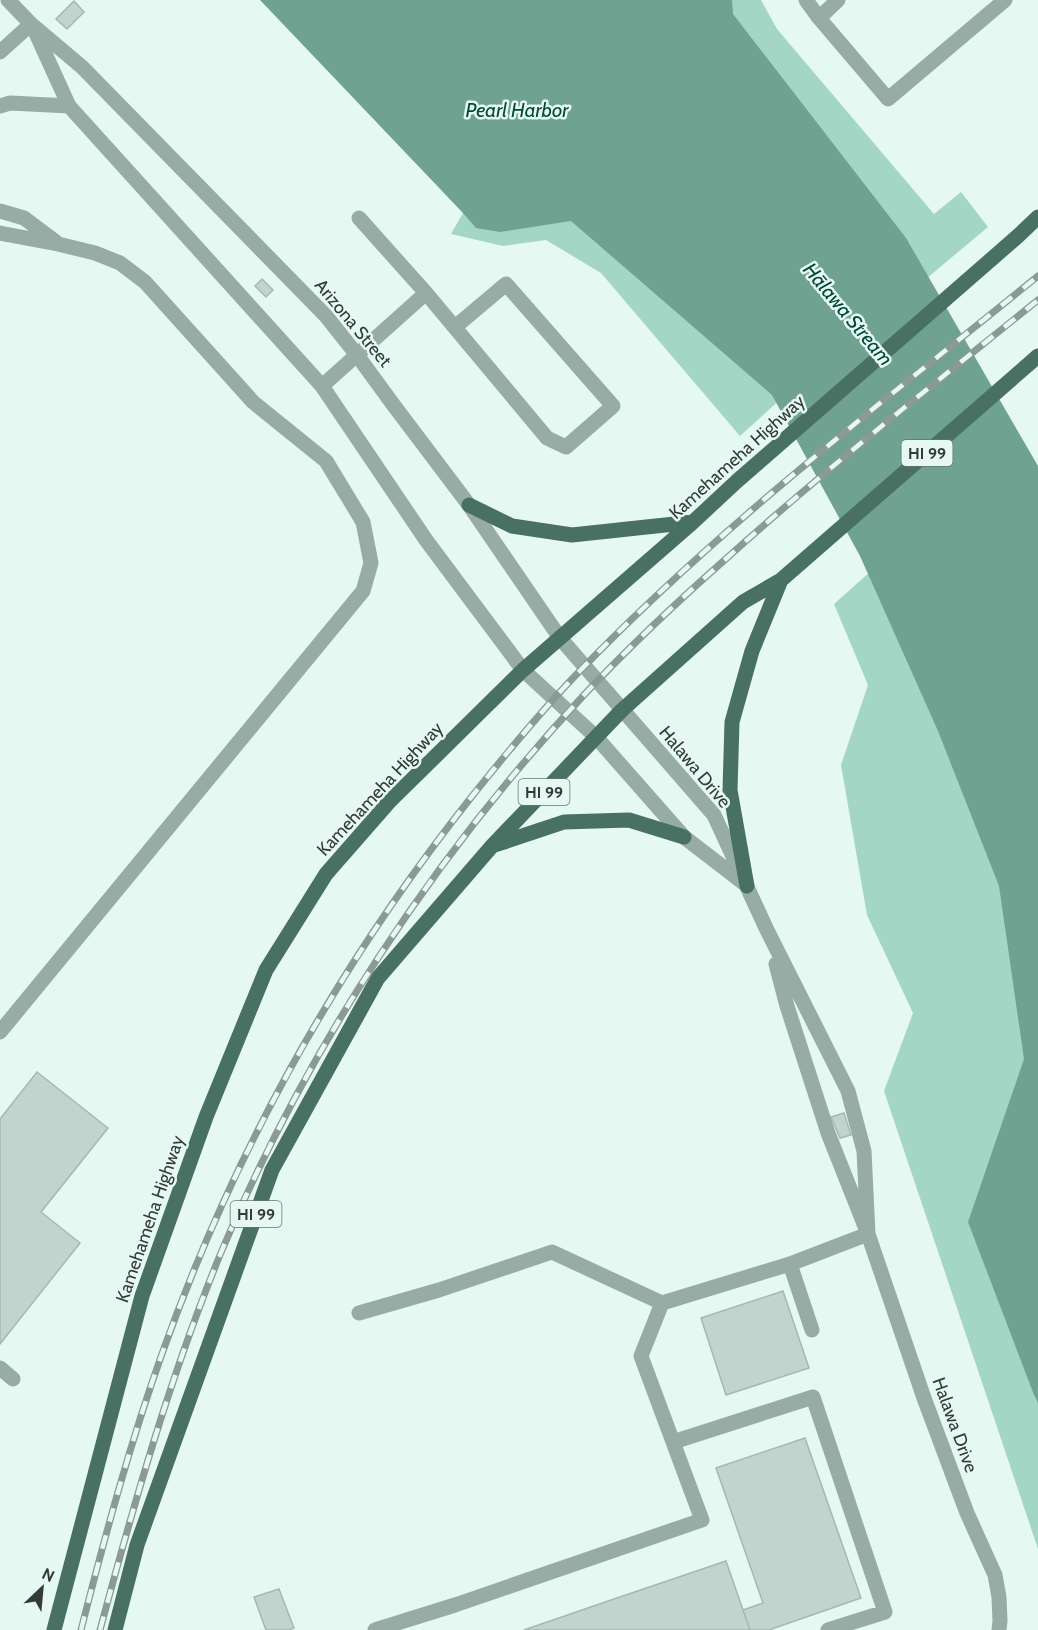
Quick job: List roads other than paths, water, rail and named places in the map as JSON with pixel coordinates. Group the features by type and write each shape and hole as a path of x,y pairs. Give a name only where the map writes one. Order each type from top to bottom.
{"main road":[{"name":"Kamehameha Highway","path":"54,1630 142,1296 206,1117 266,970 326,874 389,802 523,670 1038,217"},
{"name":"HI 99","path":"115,1630 137,1545 272,1170 378,978 492,846 622,711 743,602 781,580 1038,356"},
{"path":"469,505 512,526 572,535 693,522"},
{"path":"747,886 730,790 732,722 752,651 781,580"},
{"path":"492,846 564,822 629,820 684,837"}],"street":[{"name":"Arizona Street","path":"8,0 31,24 82,67 326,316 469,505 560,638 622,711"},
{"path":"806,0 888,99 1005,0"},
{"path":"819,18 838,0"},
{"path":"0,52 31,24 69,106 322,386 426,540 523,670 596,737"},
{"path":"0,106 10,103 69,106"},
{"path":"0,210 24,218 58,244"},
{"path":"359,219 426,293 547,438 566,447 613,406 506,284 455,327"},
{"path":"0,233 95,253 120,263 145,282 254,402 326,461 363,522 371,563 363,591 0,1032"},
{"path":"322,386 426,293"},
{"name":"Halawa Drive","path":"622,711 714,815 766,928 848,1091 864,1151 868,1234"},
{"name":"Halawa Drive","path":"596,737 684,837 747,886"},
{"name":"Halawa Drive","path":"766,928 787,1006 828,1133 868,1234 967,1513 995,1575 999,1597 999,1630"},
{"path":"359,1313 439,1290 552,1252 662,1303 790,1264 868,1234"},
{"path":"790,1264 812,1330"},
{"path":"375,1630 455,1605 702,1520 641,1356 662,1303"},
{"path":"0,1368 13,1379"},
{"path":"673,1442 813,1397 885,1612 828,1630"}],"water":[{"path":"260,0 732,0 733,14 906,238 1038,466 1038,1403 968,1222 1024,1059 999,886 938,731 860,556 772,395 571,221 500,232 476,228"}],"railway":[{"path":"81,1630 119,1490 151,1386 192,1276 223,1203 295,1060 335,991 424,859 534,721 627,624 683,571 799,470 1038,276"},
{"path":"100,1630 169,1394 220,1255 291,1104 377,959 425,890 528,758 583,696 654,625 804,491 1038,300"}],"water label":[{"name":"Pearl Harbor","path":"517,110"},
{"name":"Hālawa Stream","path":"848,314"}]}
